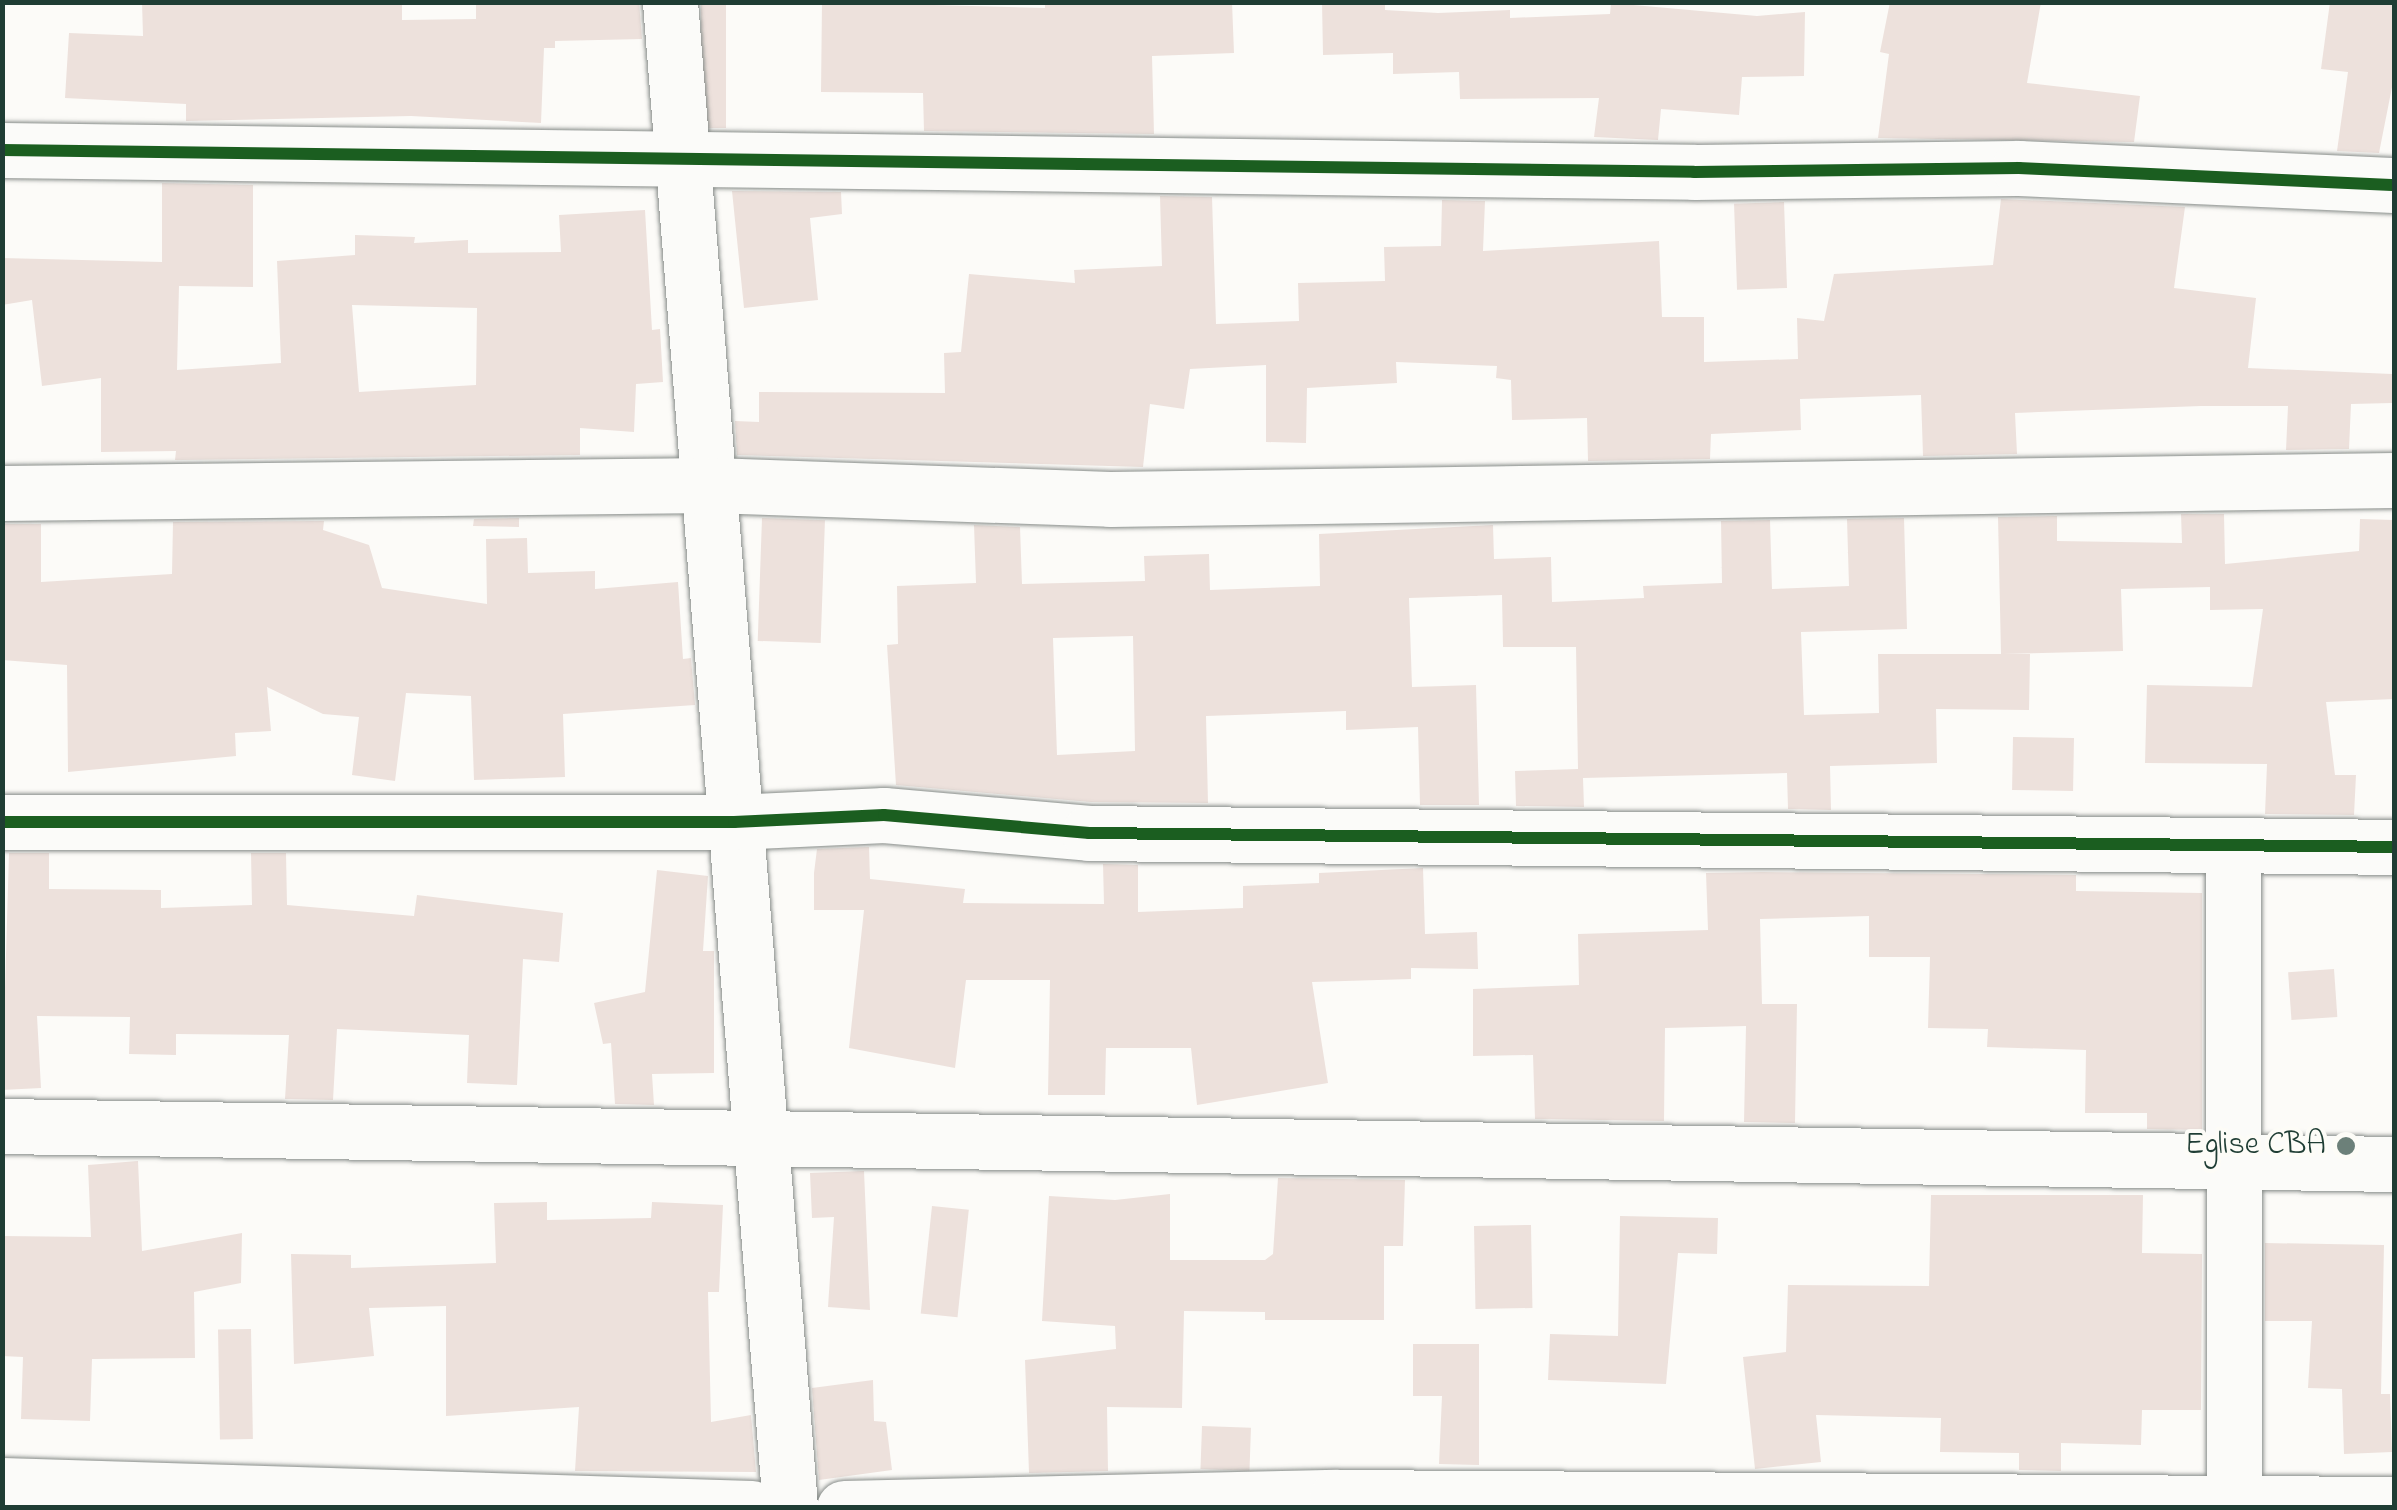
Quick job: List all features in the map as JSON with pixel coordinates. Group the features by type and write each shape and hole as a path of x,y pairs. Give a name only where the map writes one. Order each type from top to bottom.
{"street":[{"path":"670,2 712,485 734,822 790,1508"},
{"path":"2,150 1694,172 2019,168 2394,185"},
{"path":"2,493 712,485 1110,499 2394,480"},
{"path":"2,822 734,822 884,815 1088,833 2394,847"},
{"path":"2233,846 2230,1162 2234,1505"},
{"path":"2,1126 2394,1164"},
{"path":"2,1485 752,1508"},
{"path":"844,1508 1337,1497 2394,1504"}],"building":[{"path":"142,2 402,2 402,20 476,19 476,2 639,2 642,39 555,41 555,48 544,48 541,123 411,116 186,121 186,104 65,98 69,33 143,36"},
{"path":"701,2 726,2 726,128 701,128"},
{"path":"822,2 1045,8 1045,2 1232,2 1234,53 1152,56 1154,134 924,131 923,93 821,92"},
{"path":"1322,2 1385,2 1385,10 1438,13 1510,10 1510,18 1610,14 1611,3 1757,16 1805,12 1804,76 1742,77 1739,115 1661,109 1658,140 1594,137 1599,98 1460,99 1459,72 1393,74 1393,53 1323,55"},
{"path":"1890,2 2041,2 2027,83 2140,96 2134,142 1878,138 1889,54 1880,52"},
{"path":"2330,2 2394,2 2394,77 2379,153 2337,151 2348,72 2321,69"},
{"path":"162,183 253,185 253,287 179,286 177,370 281,363 277,261 355,255 355,235 415,237 414,243 468,240 468,253 561,252 559,215 645,210 652,330 660,329 663,382 636,384 634,432 580,428 580,455 175,460 176,451 101,452 101,378 42,386 32,300 2,305 2,258 162,262","holes":["352,305 477,308 476,385 359,392"]},
{"path":"732,191 841,192 842,214 810,218 818,300 744,308"},
{"path":"1160,196 1212,197 1216,324 1299,321 1298,283 1385,281 1384,247 1441,246 1442,200 1485,201 1483,251 1659,241 1662,317 1704,317 1704,362 1798,359 1797,318 1824,321 1834,274 1993,265 2001,199 2185,207 2174,288 2256,298 2248,368 2392,374 2392,403 2351,404 2349,449 2286,450 2288,406 2201,406 2015,413 2017,454 1923,456 1921,395 1800,399 1801,430 1711,434 1710,459 1588,461 1587,418 1512,420 1511,380 1496,378 1497,366 1396,362 1397,383 1307,388 1306,443 1266,442 1266,365 1190,369 1184,409 1150,404 1143,467 737,455 735,421 759,422 759,392 945,393 944,353 961,352 969,274 1075,283 1074,270 1162,266"},
{"path":"1784,202 1787,288 1737,290 1734,204"},
{"path":"2181,514 2224,514 2225,564 2359,551 2360,519 2394,520 2394,699 2326,702 2335,775 2356,775 2354,815 2265,814 2267,764 2145,763 2147,685 2252,687 2263,609 2210,610 2210,587 2121,589 2123,651 2003,654 2030,654 2029,710 1936,709 1937,763 1830,766 1831,810 1788,809 1787,773 1583,778 1584,807 1516,806 1515,771 1578,769 1576,647 1503,647 1502,595 1409,598 1412,687 1476,685 1479,805 1420,805 1418,727 1346,730 1346,711 1206,716 1208,803 1091,802 896,785 887,645 898,644 897,586 976,583 974,525 1020,527 1022,584 1145,581 1144,556 1209,554 1210,590 1320,586 1319,534 1493,525 1494,559 1551,557 1552,602 1644,598 1643,586 1722,583 1721,521 1770,520 1772,589 1849,586 1847,519 1904,518 1907,629 1801,632 1804,715 1879,713 1878,654 2001,654 1998,517 2057,516 2057,541 2182,543","holes":["1133,636 1135,751 1057,755 1053,638"]},
{"path":"519,518 519,527 473,526 474,519"},
{"path":"762,518 825,520 821,643 758,641"},
{"path":"324,521 323,530 369,545 382,588 487,604 486,539 527,538 528,573 595,571 595,589 678,582 683,659 691,658 695,705 563,714 565,777 474,780 471,696 406,693 395,781 352,775 359,717 323,714 267,687 271,731 235,733 236,756 68,772 67,665 2,660 2,524 41,524 41,582 172,574 173,522"},
{"path":"2013,737 2074,738 2073,791 2012,790"},
{"path":"869,847 870,879 965,889 963,903 1104,904 1103,864 1138,865 1138,912 1243,908 1243,886 1319,883 1319,873 1423,868 1425,934 1477,932 1478,969 1411,968 1411,979 1312,982 1328,1083 1197,1105 1191,1048 1106,1048 1105,1095 1048,1095 1050,980 966,980 955,1068 849,1048 864,910 814,910 814,873 817,849"},
{"path":"9,853 49,853 49,889 161,890 161,908 252,905 251,853 286,853 287,905 414,916 417,895 563,913 559,962 523,959 517,1085 467,1083 469,1035 337,1029 333,1100 285,1099 289,1035 176,1034 176,1055 129,1054 130,1017 37,1016 41,1088 2,1090"},
{"path":"657,870 708,876 703,951 714,951 714,1073 652,1074 654,1105 615,1104 611,1043 603,1044 594,1003 645,992"},
{"path":"1706,873 2076,875 2076,891 2202,893 2202,1130 2147,1129 2147,1113 2085,1113 2086,1050 1987,1047 1988,1029 1928,1028 1930,957 1869,957 1869,916 1760,919 1762,1004 1797,1004 1795,1123 1744,1122 1746,1026 1665,1028 1664,1121 1535,1119 1533,1055 1473,1056 1473,989 1579,985 1578,934 1708,930"},
{"path":"2334,969 2337,1017 2291,1020 2288,972"},
{"path":"138,1161 142,1251 242,1233 241,1283 194,1292 195,1358 92,1359 90,1421 21,1419 23,1357 2,1356 2,1236 91,1237 88,1165"},
{"path":"864,1171 870,1310 828,1307 834,1217 812,1218 810,1173"},
{"path":"1278,1178 1405,1180 1403,1246 1384,1246 1384,1320 1265,1320 1265,1312 1184,1311 1182,1408 1107,1407 1108,1471 1029,1473 1025,1360 1116,1349 1115,1326 1042,1321 1049,1196 1115,1200 1170,1194 1170,1260 1265,1260 1273,1254"},
{"path":"1931,1195 2143,1195 2142,1253 2202,1254 2201,1410 2142,1410 2141,1445 2061,1443 2061,1471 2019,1470 2019,1453 1940,1452 1941,1418 1816,1415 1821,1462 1755,1469 1743,1357 1786,1352 1788,1285 1929,1286"},
{"path":"547,1202 547,1220 651,1218 652,1202 723,1205 719,1292 708,1292 711,1422 751,1415 756,1472 575,1471 579,1407 446,1416 446,1306 369,1308 374,1356 294,1364 291,1254 351,1255 351,1268 496,1263 494,1203"},
{"path":"932,1206 969,1210 958,1317 921,1313"},
{"path":"1620,1216 1718,1218 1717,1254 1678,1253 1666,1384 1548,1380 1550,1334 1618,1336"},
{"path":"1531,1225 1532,1308 1475,1309 1474,1226"},
{"path":"2265,1243 2384,1245 2381,1394 2390,1394 2392,1452 2344,1454 2342,1389 2308,1388 2312,1321 2265,1321"},
{"path":"251,1329 253,1439 220,1440 218,1330"},
{"path":"1413,1344 1479,1344 1479,1465 1439,1464 1442,1396 1413,1396"},
{"path":"873,1380 874,1421 886,1422 892,1470 819,1480 812,1388"},
{"path":"1202,1426 1251,1428 1249,1471 1200,1469"}],"cycle path":[{"path":"2,150 1694,172 2019,168 2394,185"},
{"path":"2,822 734,822 884,815 1089,833 2394,847"}],"place":[{"name":"Eglise CBA","path":"2346,1146"}]}
